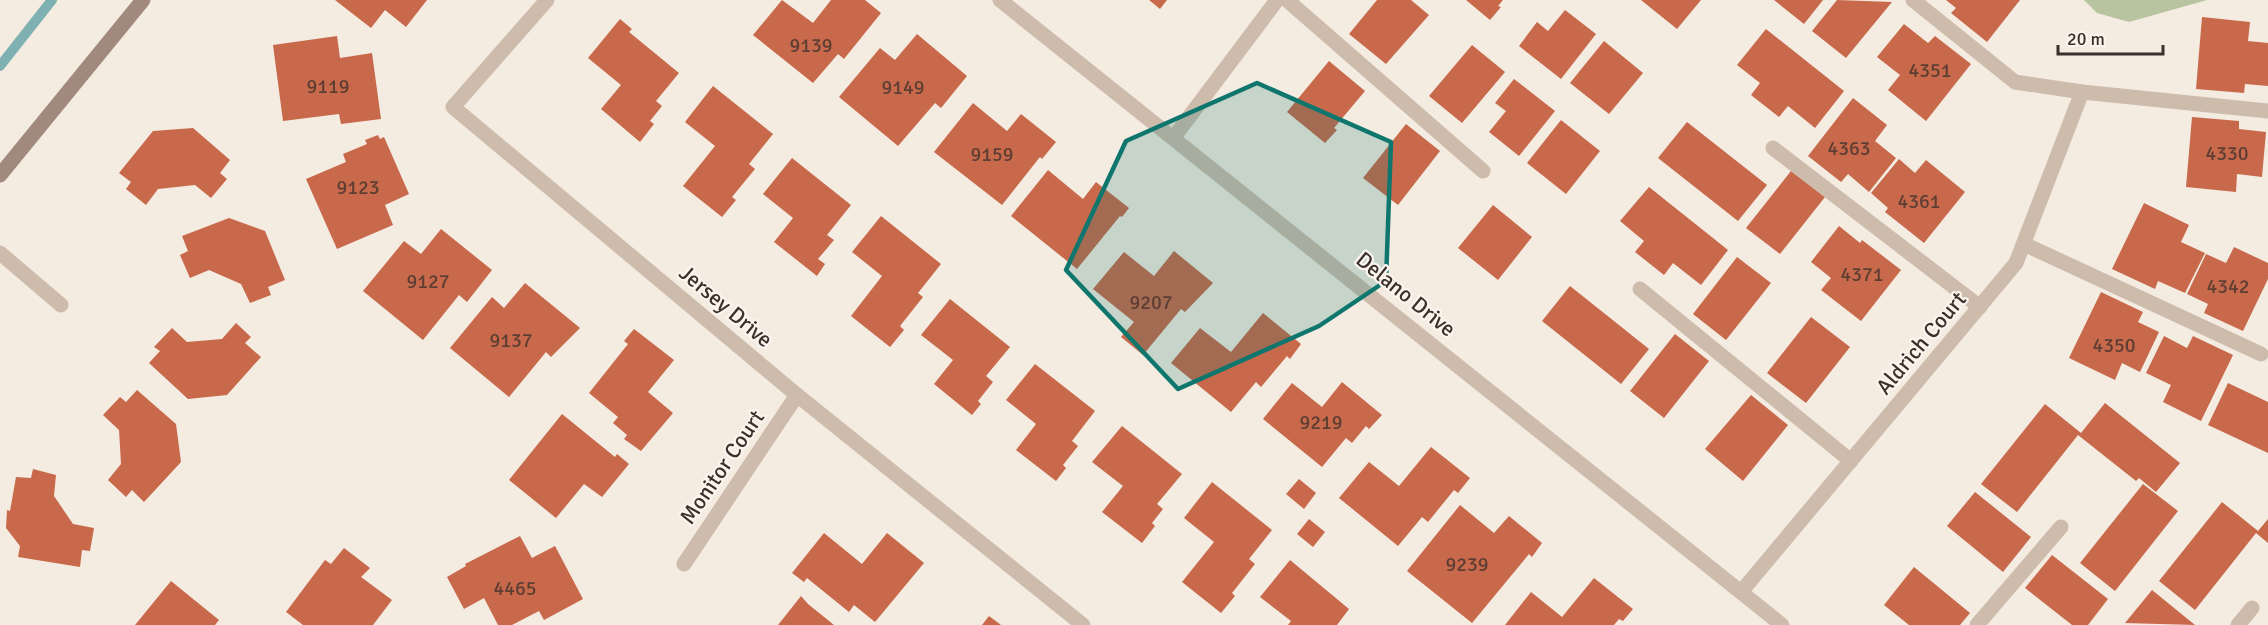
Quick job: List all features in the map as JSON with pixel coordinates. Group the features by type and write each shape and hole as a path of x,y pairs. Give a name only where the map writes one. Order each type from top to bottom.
{"main road":[{"path":"0,175 143,0"}],"street":[{"name":"Jersey Drive","path":"547,0 453,106 796,395 1083,625"},
{"name":"Delano Drive","path":"1000,0 1782,625"},
{"path":"1173,137 1276,0"},
{"path":"1287,0 1483,171"},
{"path":"1913,0 2016,82 2082,92 2268,111"},
{"name":"Aldrich Court","path":"1741,592 2016,263 2082,92"},
{"path":"1773,148 1980,308"},
{"path":"2024,244 2261,354"},
{"path":"0,253 61,305"},
{"path":"1640,289 1851,461"},
{"name":"Monitor Court","path":"684,564 796,395"},
{"path":"1977,625 2061,526"},
{"path":"2238,625 2252,608"}],"highlighted area":[{"path":"1257,83 1391,142 1386,281 1319,326 1178,389 1066,270 1126,141"}],"green space":[{"path":"2084,0 2207,0 2129,22 2097,13"}],"building":[{"path":"335,0 427,0 406,27 385,10 371,28"},
{"path":"782,0 813,23 831,0 865,0 881,13 844,59 838,54 813,83 753,35"},
{"path":"1149,0 1167,0 1160,9"},
{"path":"1377,0 1411,0 1429,15 1386,64 1349,34"},
{"path":"1466,0 1503,0 1498,6 1501,7 1490,20"},
{"path":"1641,0 1701,0 1677,29"},
{"path":"1774,0 1823,0 1804,24"},
{"path":"1837,0 1892,2 1846,58 1812,31"},
{"path":"1946,0 2020,0 1987,42 1951,13 1956,8"},
{"path":"1565,10 1596,34 1561,79 1519,46 1537,22 1548,31"},
{"path":"2202,17 2250,22 2248,41 2268,43 2268,86 2245,84 2244,93 2196,89"},
{"path":"620,19 632,29 629,32 679,73 656,101 662,106 650,121 654,124 640,142 601,109 621,85 588,58"},
{"path":"1904,24 1928,43 1935,36 1971,64 1926,121 1888,90 1900,75 1877,57"},
{"path":"1766,29 1844,91 1815,128 1788,106 1779,117 1751,95 1760,83 1737,65"},
{"path":"917,34 967,76 941,108 935,103 898,146 839,97 880,48 895,60"},
{"path":"337,36 340,58 372,53 381,119 341,124 339,114 283,121 273,45"},
{"path":"1604,41 1643,73 1609,114 1570,83"},
{"path":"1472,45 1505,72 1462,123 1429,96"},
{"path":"1329,61 1365,91 1334,128 1337,130 1325,143 1287,112"},
{"path":"1514,79 1555,111 1519,156 1489,132 1506,111 1495,103"},
{"path":"713,86 773,134 749,164 755,169 732,197 736,200 722,217 683,186 715,146 685,122"},
{"path":"1853,98 1887,125 1875,141 1896,158 1869,192 1848,174 1841,182 1808,156"},
{"path":"973,103 1007,131 1021,114 1056,142 1042,159 1040,157 1002,205 934,152"},
{"path":"2192,117 2239,121 2239,129 2266,132 2262,177 2237,174 2236,192 2186,187"},
{"path":"1561,120 1600,151 1566,194 1527,163"},
{"path":"1687,122 1767,185 1738,221 1658,158"},
{"path":"1406,124 1440,151 1398,205 1363,178"},
{"path":"193,128 230,160 220,173 227,179 211,198 195,185 158,189 146,205 126,189 131,182 119,173 153,131"},
{"path":"378,135 380,139 384,137 409,194 385,205 393,225 337,249 306,179 346,162 343,154 367,144 365,140"},
{"path":"792,158 851,205 827,235 834,240 818,259 825,264 817,276 774,242 793,218 763,194"},
{"path":"1899,159 1915,173 1926,160 1965,192 1924,243 1885,212 1888,208 1871,193"},
{"path":"1048,170 1083,199 1096,182 1129,208 1077,269 1011,216"},
{"path":"1791,171 1825,197 1780,254 1746,228"},
{"path":"1649,187 1728,250 1701,285 1673,263 1664,275 1635,252 1644,241 1620,221"},
{"path":"2144,203 2189,225 2181,242 2205,253 2185,293 2158,281 2155,289 2112,269"},
{"path":"1493,205 1532,237 1498,280 1458,248"},
{"path":"881,216 941,264 918,293 923,297 900,326 904,330 890,347 851,316 882,276 852,252"},
{"path":"229,218 265,231 285,280 268,287 271,295 250,303 241,284 209,270 190,278 180,255 188,251 182,236"},
{"path":"1839,226 1860,243 1862,240 1901,270 1861,321 1821,290 1831,278 1811,262"},
{"path":"441,229 492,270 467,302 459,295 423,340 363,291 404,241 421,254"},
{"path":"2234,247 2268,263 2268,279 2243,331 2204,313 2208,304 2187,294 2206,254 2226,263"},
{"path":"1174,251 1213,283 1185,312 1181,309 1143,355 1121,337 1134,322 1093,289 1124,252 1154,276"},
{"path":"1737,257 1771,283 1726,340 1693,314"},
{"path":"525,283 580,328 551,357 546,352 509,397 450,348 492,297 504,308"},
{"path":"1570,286 1649,349 1621,384 1542,321"},
{"path":"2101,292 2143,312 2138,322 2159,332 2140,372 2122,363 2115,380 2069,358"},
{"path":"950,299 1010,347 986,376 993,382 978,401 981,404 972,415 934,384 953,360 921,335"},
{"path":"1263,313 1301,344 1290,359 1287,356 1261,387 1256,382 1231,412 1171,363 1200,328 1231,352"},
{"path":"1811,317 1850,347 1806,403 1767,373"},
{"path":"236,323 251,337 245,343 261,357 227,395 188,399 149,363 160,351 154,347 172,328 187,342 222,339"},
{"path":"634,329 674,360 648,392 673,413 641,451 624,439 627,435 613,423 618,417 589,393 628,344 624,341"},
{"path":"1675,334 1709,361 1664,418 1630,391"},
{"path":"2164,336 2187,348 2193,336 2233,355 2201,421 2163,402 2171,385 2146,373"},
{"path":"1035,364 1095,411 1072,441 1078,446 1063,465 1066,468 1056,481 1016,450 1036,424 1006,400"},
{"path":"1342,382 1382,415 1369,429 1366,426 1352,443 1346,438 1322,467 1263,419 1292,383 1322,407"},
{"path":"2228,383 2268,402 2268,453 2208,425"},
{"path":"137,390 176,424 181,462 144,502 132,490 126,497 108,480 121,464 119,430 103,415 120,397 126,402"},
{"path":"1751,395 1788,425 1743,481 1705,449"},
{"path":"2105,403 2180,463 2156,492 2139,478 2136,481 2078,435 2017,512 1981,484 2045,404 2081,433"},
{"path":"562,414 615,457 617,454 629,464 602,497 584,484 556,518 509,480"},
{"path":"1122,426 1182,474 1157,504 1163,509 1152,523 1155,526 1142,543 1102,512 1123,486 1092,462"},
{"path":"1431,447 1470,478 1458,493 1454,490 1428,522 1422,517 1398,546 1339,498 1369,462 1399,486"},
{"path":"33,469 56,475 54,496 73,524 94,528 90,551 82,550 80,567 18,557 20,546 6,528 7,510 10,511 16,477 31,478"},
{"path":"1299,479 1316,493 1304,509 1286,494"},
{"path":"1212,482 1272,530 1249,559 1255,564 1232,593 1235,596 1221,613 1182,582 1214,542 1184,518"},
{"path":"2143,484 2178,511 2115,591 2080,563"},
{"path":"1975,492 2031,537 2003,572 1947,526"},
{"path":"2222,502 2258,531 2268,519 2268,543 2256,533 2195,610 2159,581"},
{"path":"1460,505 1494,533 1509,516 1542,543 1532,557 1529,554 1472,623 1407,571"},
{"path":"1309,519 1325,532 1313,547 1297,534"},
{"path":"824,533 862,564 887,533 924,563 875,622 854,605 849,612 807,578 804,582 792,573"},
{"path":"520,536 532,558 555,546 583,599 544,620 539,611 512,625 498,625 484,598 464,609 447,577 466,566 465,564"},
{"path":"344,548 370,568 361,577 392,600 373,625 303,625 286,612 325,560 331,564"},
{"path":"2052,555 2108,599 2088,625 2072,625 2025,588"},
{"path":"1290,560 1349,609 1337,625 1288,625 1291,621 1260,597"},
{"path":"1914,567 1970,613 1960,625 1909,625 1884,605"},
{"path":"1594,578 1633,609 1623,621 1619,619 1614,625 1505,625 1531,592 1562,617"},
{"path":"171,581 219,620 215,625 135,625"},
{"path":"2152,590 2195,625 2125,623"},
{"path":"801,596 808,604 834,625 778,625"},
{"path":"989,616 1001,625 982,625"}],"waterway":[{"path":"0,66 52,0"}]}
